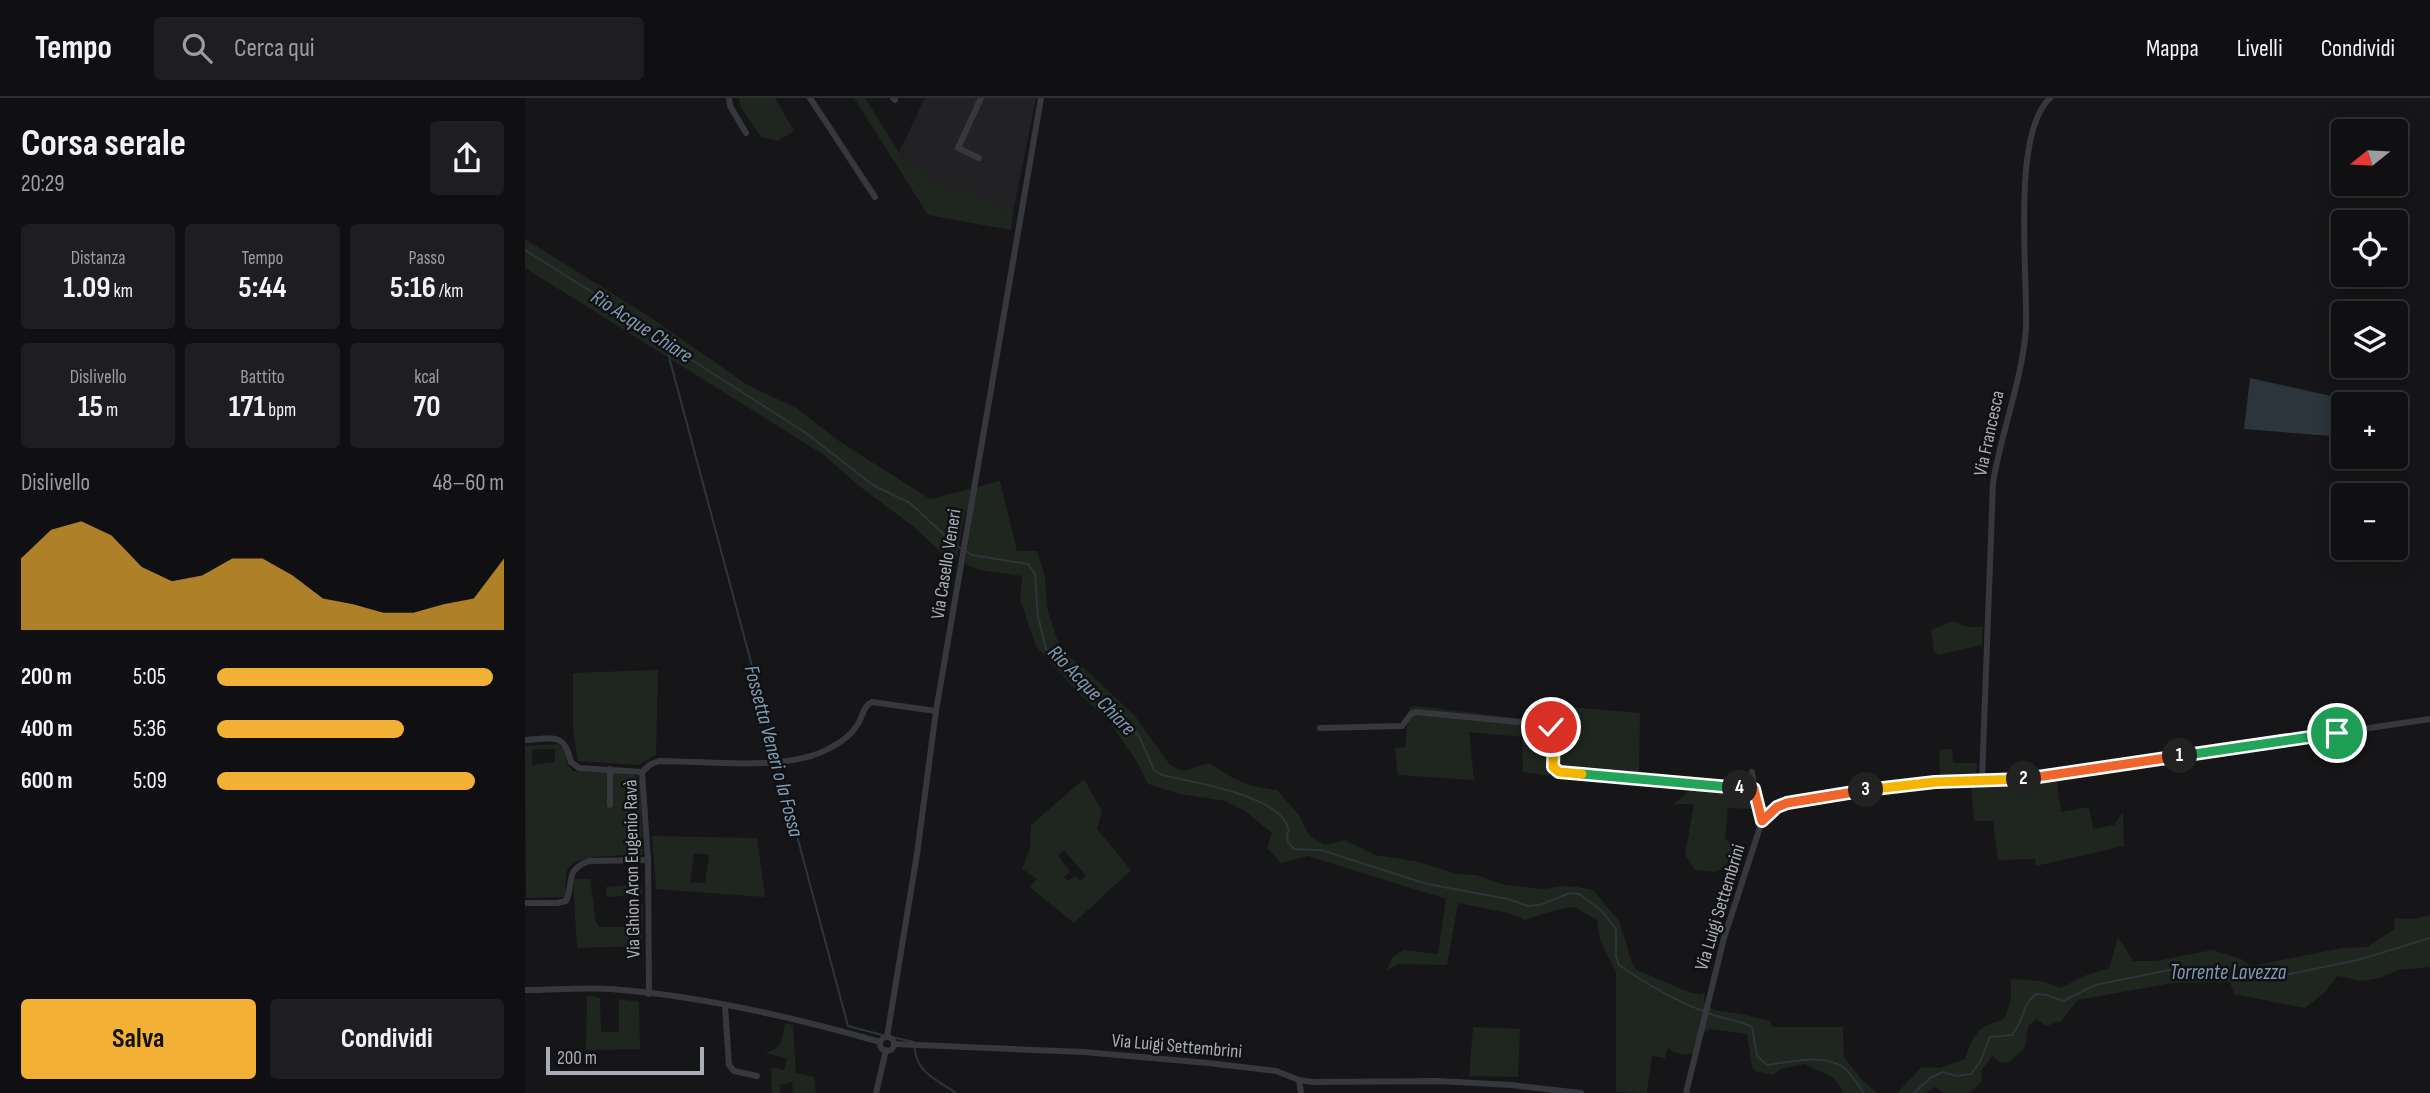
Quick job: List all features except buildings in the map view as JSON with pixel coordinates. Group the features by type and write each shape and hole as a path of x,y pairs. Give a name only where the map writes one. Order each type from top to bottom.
{"street":[{"path":"729,98 730,106 747,133"},
{"path":"810,98 875,197"},
{"path":"979,158 958,148 981,98"},
{"name":"Via Casello Veneri","path":"887,1036 936,711 1041,98"},
{"name":"Via Francesca","path":"1982,780 1993,483 2026,329 2024,187 2027,163 2039,111 2050,98"},
{"name":"Via Ghion Aron Eugenio Ravà","path":"649,994 648,860 642,772 659,761 736,763 809,757 828,750 843,740 858,725 865,706 871,702 936,711"},
{"path":"1320,728 1402,726 1409,715 1415,712 1548,725 1554,732 1552,763 1559,772 1754,789"},
{"path":"1752,772 1762,821 1777,807 1799,801 1909,784 2033,778 2430,719"},
{"path":"525,740 556,739 567,746 575,767 642,772"},
{"path":"610,769 610,805"},
{"name":"Via Luigi Settembrini","path":"1686,1093 1724,938 1762,821"},
{"path":"525,903 566,901 572,871 580,864 589,861 648,860"},
{"path":"525,990 608,989 649,994 818,1025 880,1042"},
{"path":"725,1006 729,1065 733,1070 757,1076"},
{"path":"880,1042 887,1036 894,1044 891,1049 886,1050"},
{"path":"880,1042 886,1050"},
{"name":"Via Luigi Settembrini","path":"894,1044 1084,1052 1208,1063 1276,1071 1313,1082 1438,1081 1511,1085 1581,1093"},
{"path":"876,1093 886,1050"},
{"path":"1299,1080 1301,1093"}],"shaded area":[{"path":"739,98 775,98 794,131 778,141 761,137 741,108"},
{"path":"854,98 865,98 904,160 958,193 961,189 1007,212 1013,212 1011,230 928,215"},
{"path":"925,98 1036,98 1013,212 1007,212 960,190 958,193 904,160 899,152"},
{"path":"525,239 650,317 746,384 796,408 839,441 930,499 1000,481 1017,551 1037,551 1045,576 1047,608 1057,639 1066,654 1135,716 1170,765 1183,771 1209,763 1252,786 1277,790 1299,815 1309,835 1325,845 1345,840 1375,855 1415,861 1457,874 1476,875 1505,885 1543,889 1563,886 1593,890 1619,921 1632,963 1637,970 1691,993 1705,992 1704,1002 1714,1010 1770,1021 1772,1027 1843,1027 1844,1057 1862,1080 1877,1093 1844,1093 1834,1078 1804,1064 1781,1069 1773,1075 1755,1071 1747,1034 1710,1029 1704,1033 1699,1052 1679,1054 1668,1047 1665,1058 1652,1056 1647,1093 1616,1092 1616,972 1600,940 1597,920 1574,907 1525,920 1508,913 1458,903 1447,965 1398,964 1387,971 1392,958 1403,950 1438,954 1446,899 1308,856 1281,863 1267,848 1272,833 1245,811 1225,801 1180,794 1148,784 1137,762 1110,722 1036,646 1020,599 1022,576 980,570 965,564 973,511 965,512 956,560 944,555 914,527 859,486 824,455 525,268"},
{"path":"2250,378 2331,396 2331,436 2244,429"},
{"path":"1953,621 1967,627 1982,627 1982,645 1938,655 1934,651 1931,630"},
{"path":"658,670 656,755 638,765 578,761 573,730 573,673"},
{"path":"1414,706 1559,723 1559,706 1640,713 1639,773 1550,766 1549,776 1523,772 1522,737 1469,732 1474,780 1398,775 1395,748 1405,747 1409,708"},
{"path":"557,744 566,749 567,764 573,771 629,772 640,780 643,855 602,856 581,860 568,869 566,897 526,898 525,746","holes":["532,749 555,749 555,762 532,765"]},
{"path":"1952,749 1953,763 1977,763 1976,775 1940,776 1939,750"},
{"path":"2056,777 2061,812 2089,807 2093,829 2114,825 2123,812 2124,846 2036,866 2035,859 1998,860 1993,821 1974,821 1971,784 2017,783"},
{"path":"1084,779 1102,811 1097,829 1131,870 1074,923 1030,887 1037,879 1022,869 1030,848 1031,825","holes":["1064,850 1086,876 1080,881 1075,876 1068,881 1064,877 1070,871 1058,856"]},
{"path":"1695,786 1752,790 1755,809 1728,808 1725,840 1740,845 1742,858 1738,865 1715,872 1695,870 1685,855 1694,804 1674,804"},
{"path":"652,836 757,838 765,897 656,889","holes":["694,853 709,855 705,883 690,882"]},
{"path":"573,879 590,879 596,923 600,927 633,927 631,904 643,904 642,946 577,948"},
{"path":"642,884 642,895 607,897 606,887"},
{"path":"2430,915 2430,967 2398,970 2380,978 2362,981 2337,976 2325,992 2305,1008 2234,994 2230,982 2173,983 2078,1000 2061,1021 2046,1026 2036,1019 2028,1027 2025,1047 2010,1062 2000,1062 1992,1056 1982,1070 1981,1082 1970,1093 1944,1093 1935,1087 1925,1093 1897,1093 1922,1067 1940,1068 1965,1059 1978,1032 2004,1019 2011,1001 2011,979 2041,981 2061,988 2084,976 2109,968 2118,937 2133,961 2155,961 2213,950 2241,959 2252,966 2342,948 2367,947 2395,929 2394,918 2414,919"},
{"path":"587,995 600,998 601,1032 619,1032 619,999 639,1002 640,1049 586,1050"},
{"path":"785,1023 793,1025 796,1073 814,1077 816,1093 790,1093 793,1091 792,1082 780,1085 780,1093 772,1093 771,1067 784,1070 787,1058 765,1053 778,1046"},
{"path":"1473,1027 1520,1029 1518,1077 1469,1076"}],"waterway":[{"name":"Rio Acque Chiare","path":"525,250 806,433 873,485 910,503 962,549"},
{"name":"Fossetta Veneri o la Fossa","path":"665,342 777,759"},
{"name":"Rio Acque Chiare","path":"967,552 1028,564 1035,574 1038,616 1046,649 1091,686 1139,736 1154,770 1162,775 1242,795 1271,808 1285,821 1289,830 1288,842 1294,849 1321,850 1427,884 1508,899 1528,906 1540,905 1570,893 1579,894 1601,910 1616,929 1616,956 1619,965 1686,1004 1752,1027 1757,1056 1767,1065 1825,1060 1843,1067 1864,1093"},
{"name":"Fossetta Veneri o la Fossa","path":"778,765 848,1026 886,1036"},
{"name":"Torrente Lavezza","path":"1914,1093 1930,1078 1943,1072 1956,1076 1971,1074 1980,1062 1990,1037 2012,1035 2036,994 2063,1001 2095,985 2179,968 2280,976 2358,960 2430,938"},
{"name":"Fossetta Veneri o la Fossa","path":"891,1037 914,1042 922,1068 956,1093"}],"route":[{"path":"1551,727 1554,732 1553,765 1559,772 1754,789 1762,821 1777,807 1787,803 1848,793 1909,784 2033,778 2337,733"}]}
